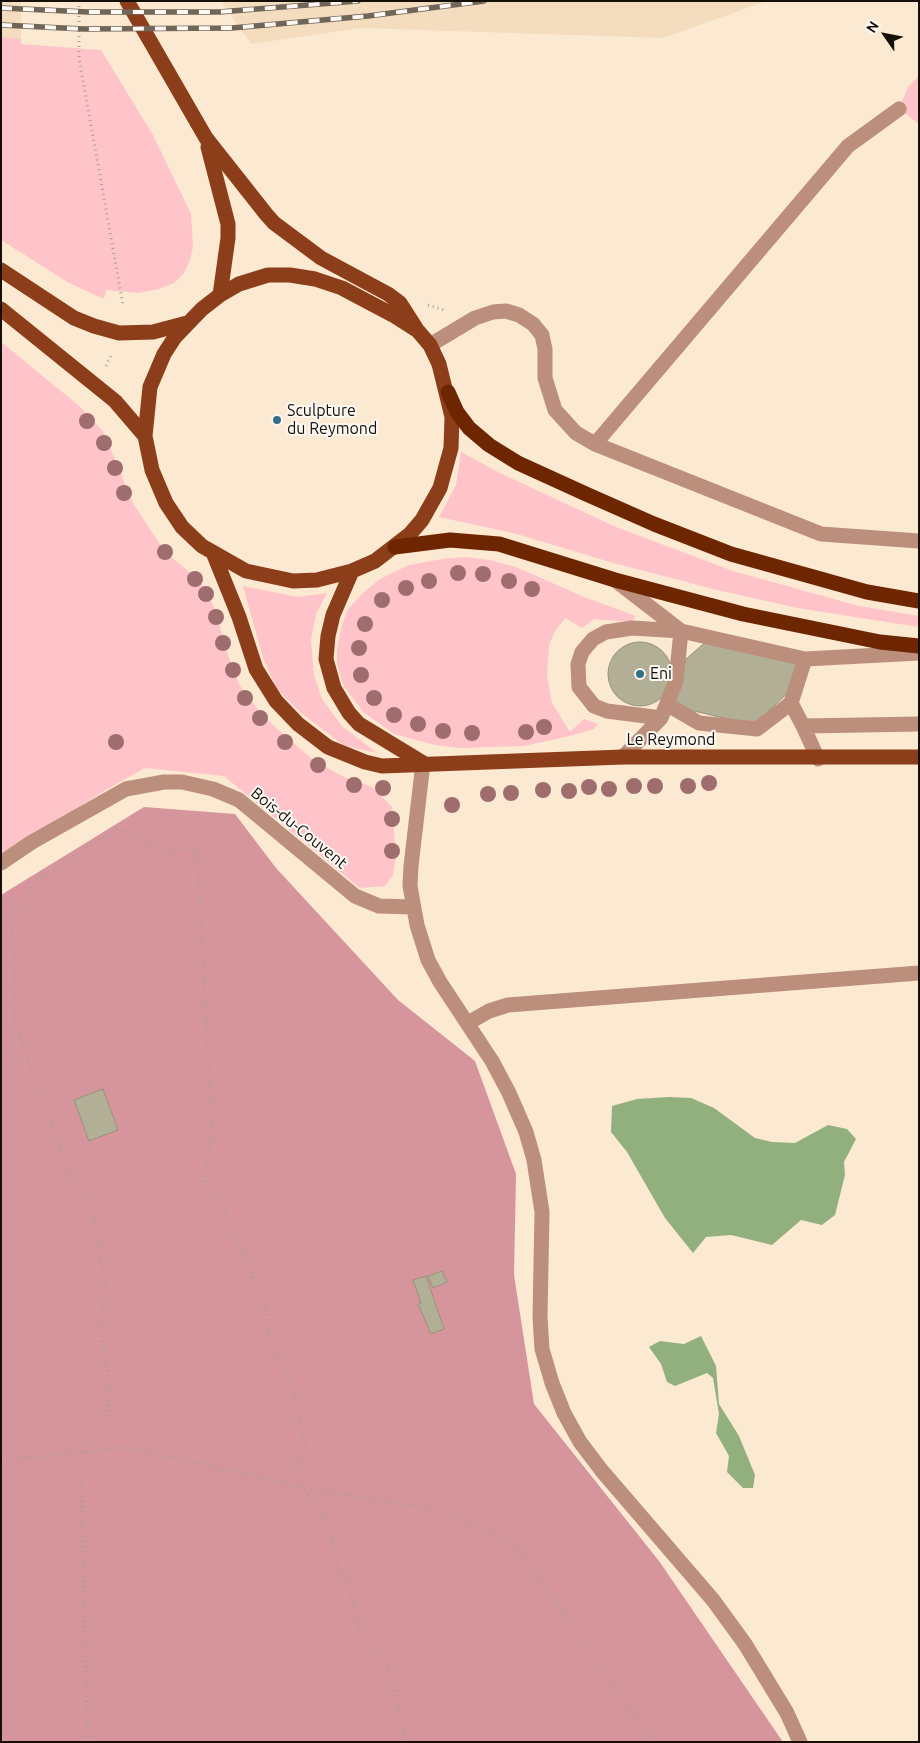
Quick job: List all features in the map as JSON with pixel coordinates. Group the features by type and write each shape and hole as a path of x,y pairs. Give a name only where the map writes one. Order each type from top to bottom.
{"highway":[{"path":"448,392 457,412 468,428 490,446 518,463 594,498 731,554 858,590 919,601"},
{"path":"395,547 450,540 499,544 615,580 743,614 880,642 919,646"}],"main road":[{"path":"127,1 206,138 274,223 320,258 388,294 410,315 418,331 430,345 439,364 448,392 452,417 451,448 440,488 422,520 395,547 375,561 352,571 317,580 292,580 246,571 214,555 187,533 166,503 152,470 146,436 147,407 154,378 164,354 187,323 220,295 239,284 268,275 290,275 315,279 342,288 368,300 418,331"},
{"path":"206,138 224,202 228,224 228,238 220,295"},
{"path":"1,270 74,318 94,326 119,333 153,332 187,323"},
{"path":"1,309 115,401 146,436"},
{"name":"Le Reymond","path":"214,555 239,617 256,670 276,701 298,724 328,747 365,762 382,766 423,763 478,764 623,757 818,759 919,757"},
{"path":"352,571 333,616 328,636 326,659 334,688 349,713 359,724 423,763"}],"street":[{"path":"594,444 848,146 899,109"},
{"path":"430,345 475,318 493,312 506,311 519,315 533,324 542,335 545,349 545,378 555,410 576,433 594,444 821,534 919,541"},
{"path":"615,580 681,631"},
{"path":"805,659 791,703 757,728 699,723 664,712 620,714 594,706 579,687 578,664 582,652 593,639 606,632 632,628 681,631 805,659 919,654"},
{"path":"623,757 664,712 676,681 681,631"},
{"path":"791,703 818,759"},
{"path":"803,726 919,724"},
{"path":"423,763 411,866 413,907 428,960 510,1093 526,1132 534,1160 542,1212 540,1317 542,1349 552,1383 564,1413 580,1442 602,1472 676,1555 713,1600 745,1644 787,1713 800,1742"},
{"name":"Bois-du-Couvent","path":"1,863 32,842 126,789 164,782 182,782 214,789 239,800 355,896 379,906 413,907"},
{"path":"468,1023 489,1011 508,1005 919,973"}],"path":[{"path":"80,1 79,58 123,305"},
{"path":"104,369 113,352"},
{"path":"88,1742 80,1454 106,1420 110,1390 101,1330 105,1282 92,1209 69,1173 15,1023 15,947 12,932 35,881 117,829 143,838 152,848 162,853 186,847 197,851 212,1127 205,1182 222,1201 229,1228 251,1263 254,1282 264,1304 269,1341 290,1377 305,1446 295,1469 297,1486 314,1499 332,1532 337,1568 349,1584 361,1636 388,1667 406,1742"},
{"path":"1,1461 80,1454 129,1447 297,1486 430,1508 511,1539 653,1742"}],"shaded area":[{"path":"1,1 21,1 21,39 1,37"},
{"path":"221,1 767,1 663,38 361,28 251,44"},
{"path":"1,37 21,39 21,44 101,50 153,135 191,214 193,247 190,260 184,273 174,283 159,289 139,293 106,290 104,299 69,283 1,240"},
{"path":"919,76 919,124 899,109 908,87"},
{"path":"1,342 77,404 103,431 133,503 165,552 200,581 216,611 226,650 240,686 263,716 313,760 344,777 372,787 392,807 396,855 393,875 385,886 360,888 224,776 145,768 102,792 1,858"},
{"path":"461,452 502,474 616,527 733,571 859,606 919,616 919,627 797,608 713,589 610,562 517,534 439,517 456,485"},
{"path":"465,557 490,560 516,567 584,597 636,616 631,622 594,619 582,628 565,618 554,633 549,645 547,676 552,703 570,732 584,719 598,724 594,729 524,746 461,748 435,745 394,734 363,712 343,685 337,663 337,648 348,609 380,579 409,565"},
{"path":"243,586 298,597 327,593 316,614 311,640 314,675 322,699 342,726 377,753 343,745 301,713 277,689 263,658"},
{"path":"144,807 235,814 276,868 398,1000 475,1061 516,1174 514,1275 534,1404 659,1561 783,1742 1,1742 1,895"},
{"path":"691,1098 714,1108 755,1138 772,1142 795,1143 828,1125 847,1129 856,1139 844,1162 845,1175 835,1215 822,1225 801,1220 772,1245 731,1235 706,1237 693,1253 665,1218 627,1152 611,1132 612,1106 637,1099"},
{"path":"701,1336 716,1366 719,1404 739,1436 755,1475 753,1488 743,1488 727,1472 729,1456 716,1433 719,1414 713,1378 707,1373 675,1386 667,1382 661,1364 649,1347 660,1341 684,1344"}],"building":[{"path":"709,639 798,660 788,693 753,725 673,706 686,659"},
{"path":"634,642 646,642 663,651 670,662 672,674 670,686 663,697 646,706 634,706 622,701 613,692 608,680 608,668 613,656 622,647"},
{"path":"103,1089 118,1130 89,1141 74,1100"},
{"path":"442,1271 447,1282 433,1288 428,1276"},
{"path":"426,1276 444,1329 431,1334 418,1304 421,1303 413,1280"}],"railway":[{"path":"1,8 88,12 219,12 358,1"},
{"path":"1,25 84,29 232,28 368,16 484,1"}],"place":[{"name":"Sculpture du Reymond","path":"277,420"},
{"name":"Eni","path":"640,674"}]}
